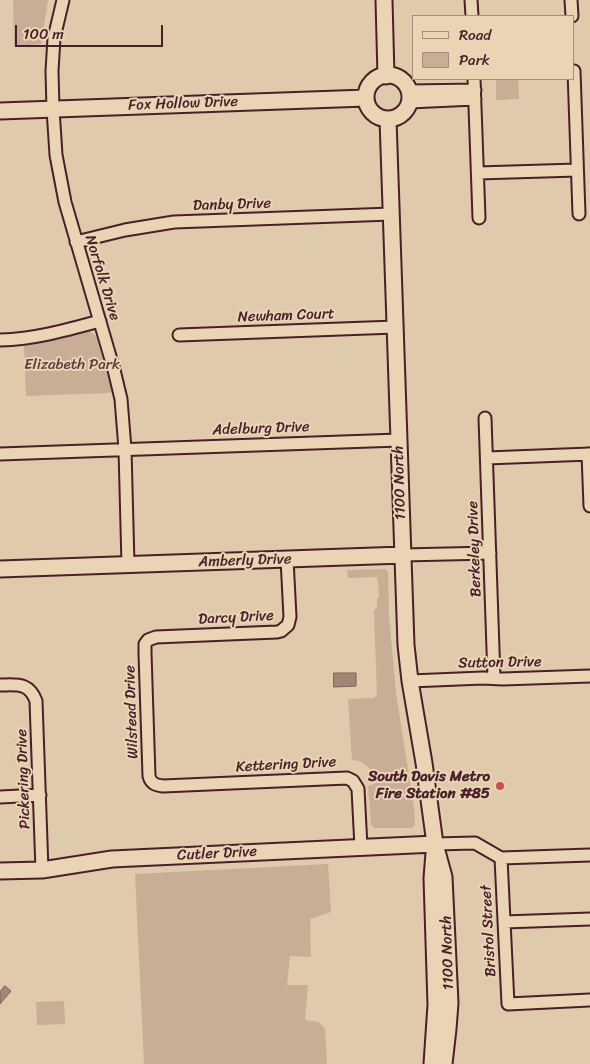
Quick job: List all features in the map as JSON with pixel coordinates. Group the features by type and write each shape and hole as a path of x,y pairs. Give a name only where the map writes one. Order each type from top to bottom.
{"street":[{"name":"Norfolk Drive","path":"63,0 57,23 53,54 53,109 58,170 76,242 122,399 128,565"},
{"path":"384,0 386,76"},
{"path":"471,0 472,15"},
{"path":"571,0 572,15"},
{"path":"386,76 400,80 407,87 409,97 404,113 399,117 388,120 372,113 366,98 368,87 381,77 386,76"},
{"path":"574,80 579,214"},
{"path":"409,97 475,89 479,218"},
{"name":"Fox Hollow Drive","path":"0,111 366,98"},
{"name":"1100 North","path":"388,120 406,645 435,844 444,877 450,1003 444,1064"},
{"path":"478,173 577,170"},
{"name":"Danby Drive","path":"76,242 125,230 174,222 391,214"},
{"path":"0,340 41,336 100,321"},
{"name":"Newham Court","path":"179,335 395,327"},
{"name":"Berkeley Drive","path":"485,418 494,678"},
{"name":"Adelburg Drive","path":"0,454 399,440"},
{"path":"486,458 589,454 590,506"},
{"name":"Amberly Drive","path":"0,569 490,553"},
{"name":"Darcy Drive","path":"148,640 156,637 282,631 288,625 290,618 287,559"},
{"name":"Wilstead Drive","path":"148,640 145,653 149,772 152,783"},
{"name":"Sutton Drive","path":"410,681 590,676"},
{"name":"Pickering Drive","path":"0,685 17,685 30,689 34,695 37,707 42,870"},
{"name":"Kettering Drive","path":"152,783 163,786 347,778 353,781 358,789 361,847"},
{"path":"0,797 40,795"},
{"path":"435,844 475,842 501,858 590,855"},
{"name":"1100 North","path":"432,1064 436,1020 432,878 435,844"},
{"name":"Cutler Drive","path":"0,871 42,870 112,859 435,844"},
{"name":"Bristol Street","path":"501,858 508,1004 590,1000"},
{"path":"504,922 590,919"}],"green space":[{"path":"13,0 48,0 41,44 14,47"},
{"path":"496,80 518,80 519,99 496,100"},
{"name":"Elizabeth Park","path":"86,331 96,336 112,391 107,393 26,396 24,345"},
{"path":"386,569 388,572 389,615 396,693 414,807 415,825 412,828 374,828 371,824 368,786 377,783 365,764 352,760 348,699 374,698 377,694 374,610 377,608 379,594 377,577 348,578 347,570"},
{"path":"328,864 331,912 310,919 311,957 290,956 287,985 308,985 305,1020 319,1022 325,1029 327,1064 144,1064 135,874"},
{"path":"64,1001 65,1024 37,1025 36,1002"}],"shaded area":[{"path":"334,673 356,673 356,686 334,687"},
{"path":"5,986 11,991 0,1004 0,992"}],"place":[{"name":"South Davis Metro Fire Station #85","path":"500,786"}]}
